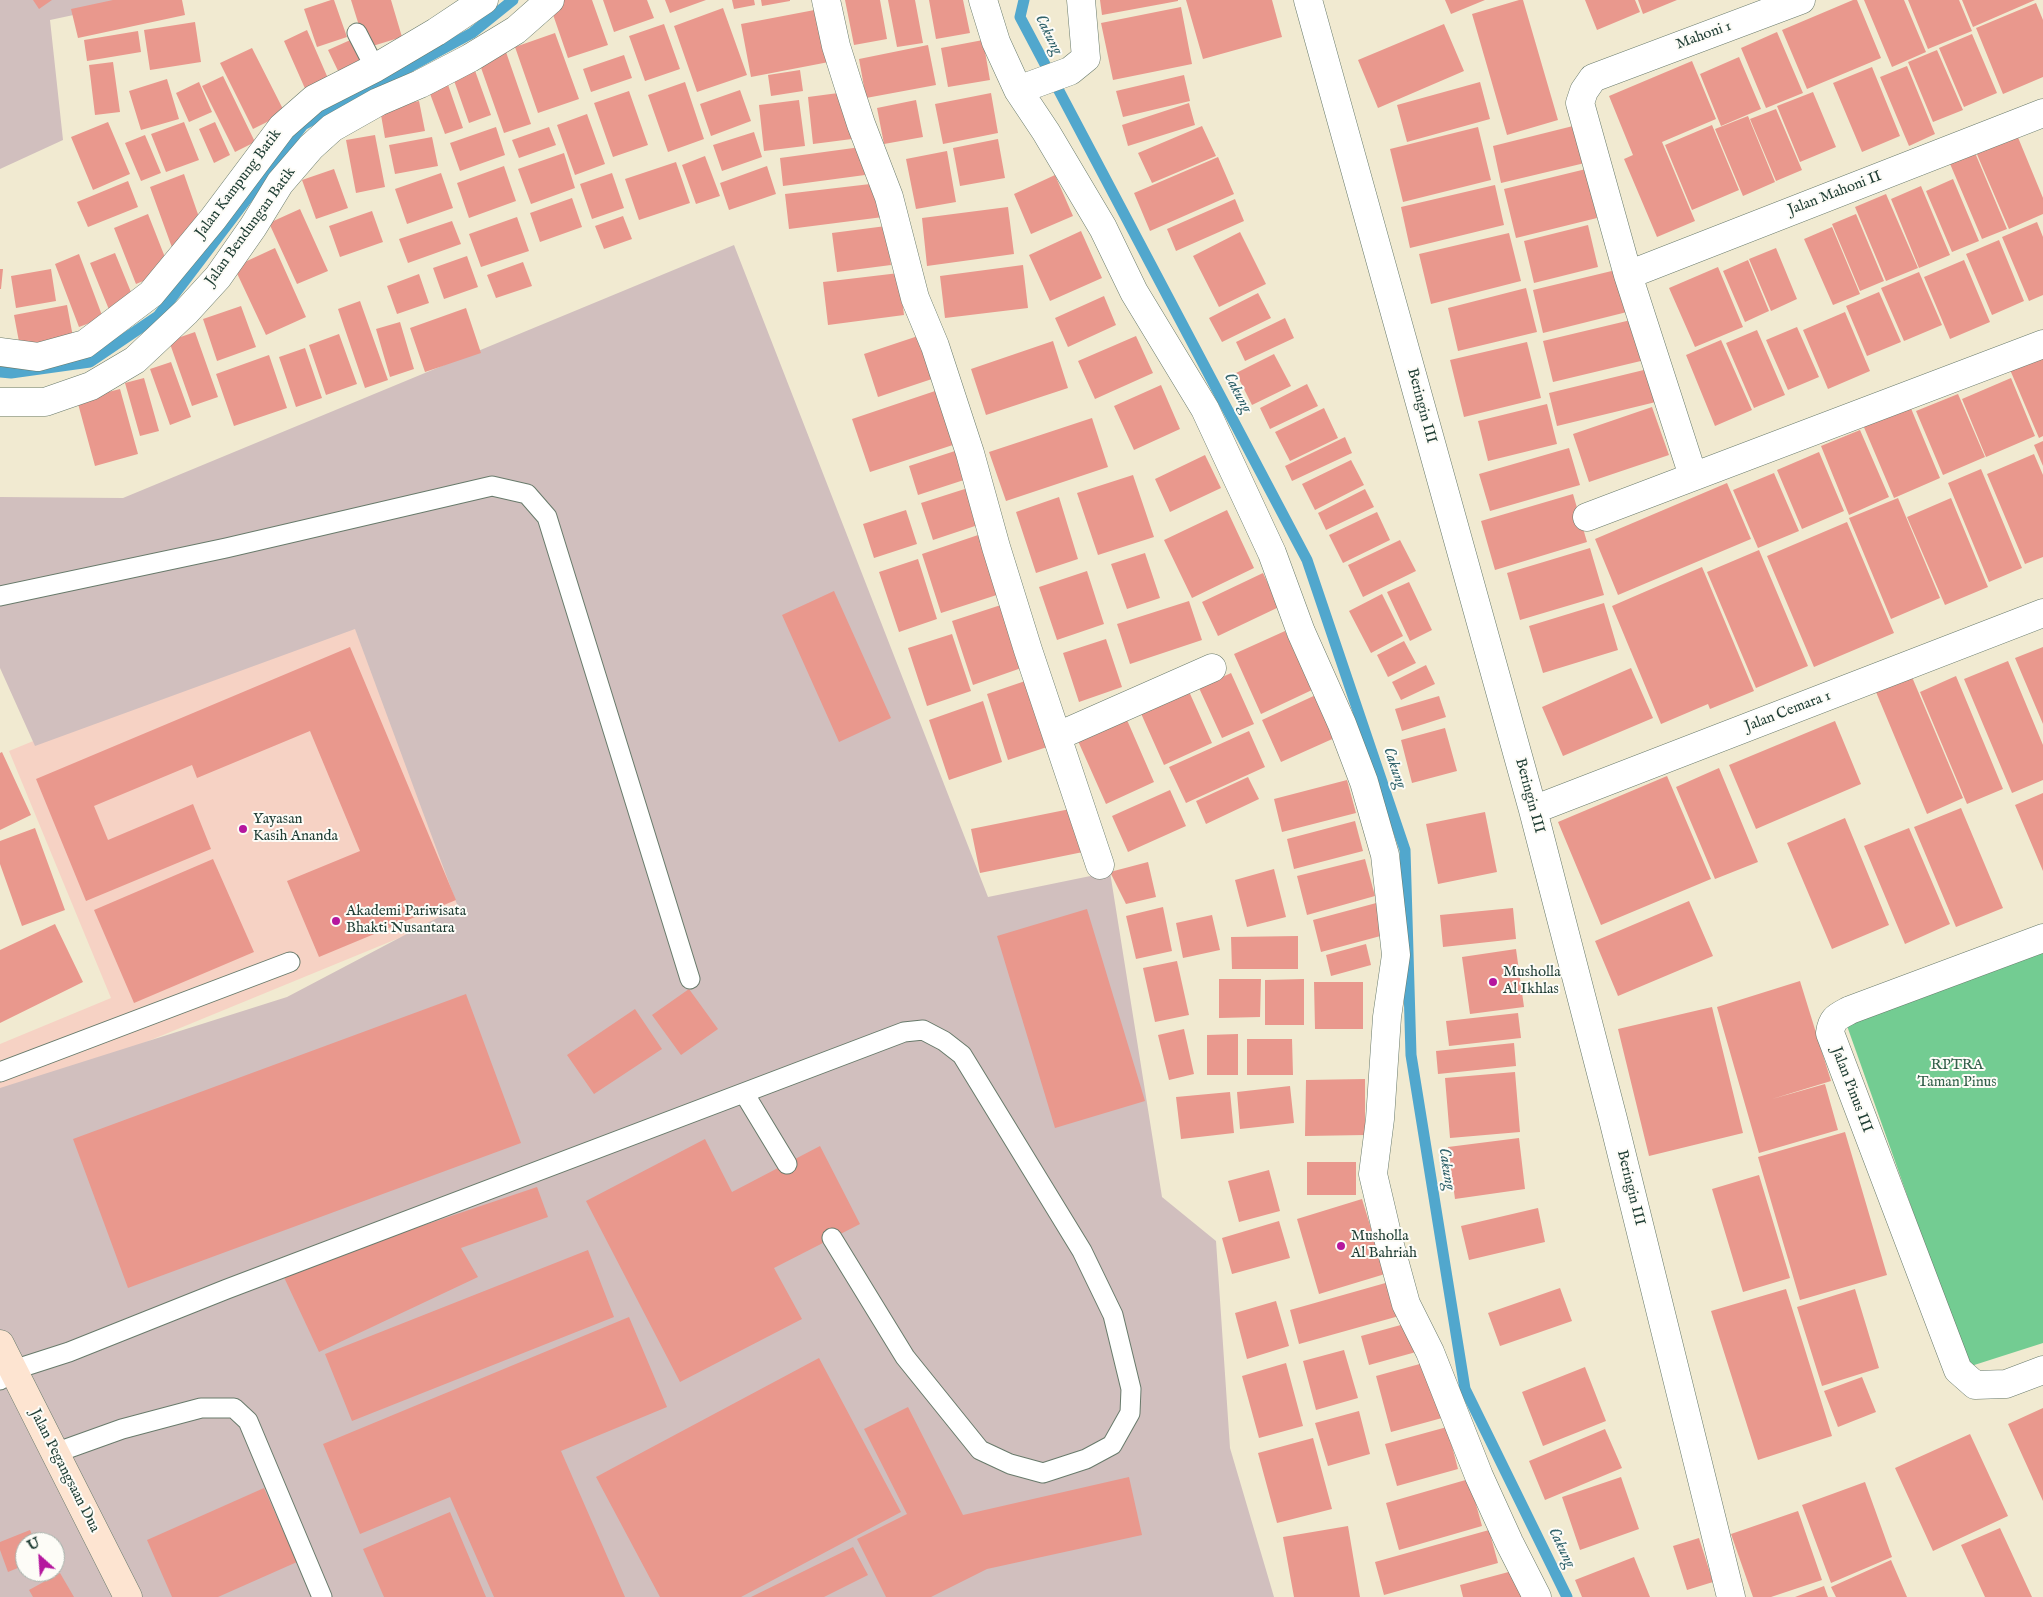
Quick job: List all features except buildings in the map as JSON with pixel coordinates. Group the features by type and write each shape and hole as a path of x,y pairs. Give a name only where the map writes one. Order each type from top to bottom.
{"main road":[{"name":"Jalan Pegangsaan Dua","path":"0,1344 7,1375 55,1453 128,1597"}],"street":[{"name":"Jalan Kampung Batik","path":"0,352 38,358 85,344 151,294 213,219 282,127 314,99 374,68 436,32 484,0"},
{"name":"Jalan Bendungan Batik","path":"0,402 45,402 91,386 135,360 186,312 218,277 280,184 311,147 332,128 378,102 420,84 470,58 516,30 550,0"},
{"path":"826,0 836,46 847,81 889,197 915,298 941,364 970,453 1025,641 1100,865"},
{"path":"983,0 996,42 1020,89 1103,228 1134,292 1205,409 1272,552 1301,632 1342,724 1364,782 1385,855 1396,955 1373,1174 1406,1304 1430,1352 1479,1476 1537,1597"},
{"path":"1020,89 1070,71 1086,58 1081,0"},
{"name":"Beringin III","path":"1308,0 1533,810 1615,1129 1731,1597"},
{"name":"Mahoni 1","path":"1694,476 1628,274 1580,103 1584,90 1593,78 1801,0"},
{"name":"Jalan Mahoni II","path":"1628,274 2043,113"},
{"path":"1587,517 2043,344"},
{"name":"Jalan Cemara 1","path":"1533,810 2043,613"},
{"path":"1058,736 1212,668"},
{"name":"Jalan Pinus III","path":"2043,938 1850,1010 1837,1017 1831,1023 1830,1033 1958,1370 1976,1385 2006,1384 2043,1370"}],"lane":[{"path":"357,33 374,68"},
{"path":"0,596 226,548 492,486 526,494 547,517 690,979"},
{"path":"0,1072 290,962"},
{"path":"7,1375 227,1289 904,1032 923,1030 944,1041 962,1055 1082,1251 1114,1315 1131,1389 1130,1413 1112,1445 1086,1459 1043,1472 1010,1464 980,1450 906,1357 832,1238"},
{"path":"744,1094 787,1164"},
{"path":"55,1453 122,1428 201,1408 234,1408 248,1421 322,1597"}],"shaded area":[{"path":"0,0 144,0 50,20 63,140 0,169"},
{"path":"734,245 988,897 1110,872 1162,1197 1216,1241 1230,1448 1274,1597 0,1597 0,1088 287,997 458,907 355,629 35,746 0,668 0,497 123,498"},
{"name":"Yayasan Kasih Ananda","path":"355,609 477,906 0,1102 0,1044 111,998 9,751"}],"green space":[{"name":"RPTRA Taman Pinus","path":"2043,949 2043,1343 1968,1367 1846,1023"}],"waterway":[{"path":"0,372 11,373 90,362 158,316 303,125 472,33 513,0"},
{"name":"Cakung","path":"1024,0 1020,17 1307,560 1405,850 1411,1055 1465,1389 1567,1597"}],"place":[{"name":"Yayasan Kasih Ananda","path":"243,829"},
{"name":"Akademi Pariwisata Bhakti Nusantara","path":"336,921"},
{"name":"Musholla Al Ikhlas","path":"1493,982"},
{"name":"Musholla Al Bahriah","path":"1341,1246"}]}
